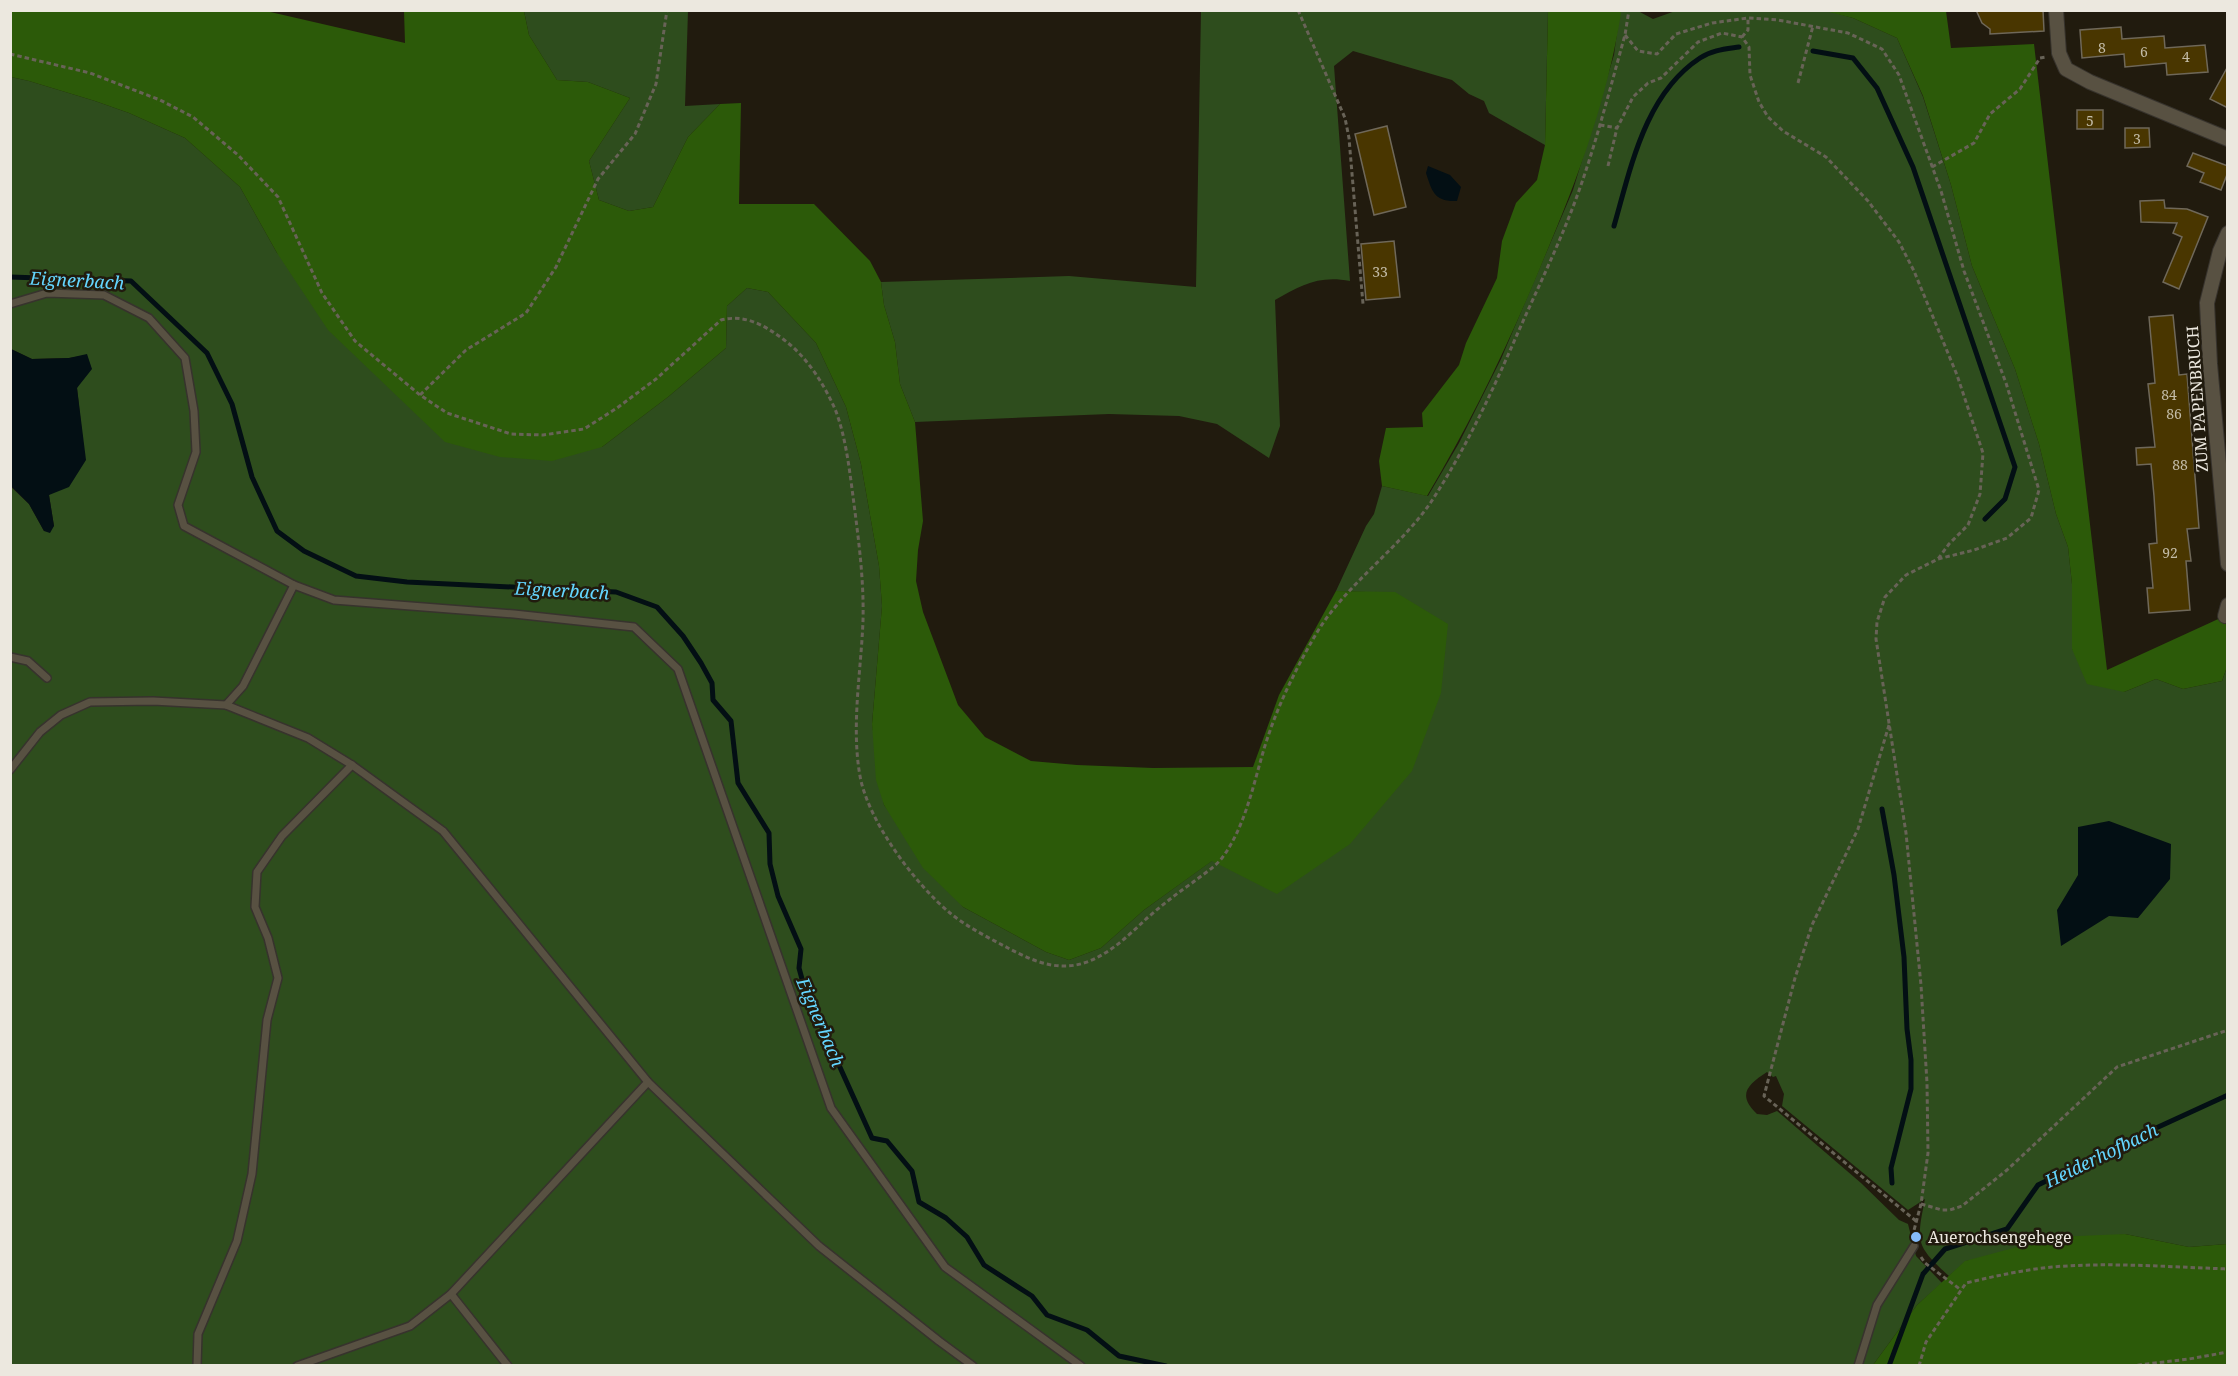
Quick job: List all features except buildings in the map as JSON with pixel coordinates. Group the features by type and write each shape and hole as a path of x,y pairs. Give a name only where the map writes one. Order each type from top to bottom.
{"street":[{"path":"2056,10 2060,53 2066,69 2090,82 2228,139"},
{"name":"ZUM PAPENBRUCH","path":"2228,234 2220,251 2207,303 2228,564"},
{"path":"2228,605 2225,616 2228,616"}],"lane":[{"path":"10,304 47,294 104,295 149,318 184,358 195,411 196,452 178,505 184,526 294,585 334,600 503,613 634,627 678,669 831,1108 945,1268 1081,1365"},
{"path":"225,705 243,686 294,585"},
{"path":"10,657 28,662 47,678"},
{"path":"10,770 40,732 61,715 90,702 153,701 225,705 308,738 352,765 443,831 648,1082 819,1246 973,1365"},
{"path":"197,1365 198,1335 237,1241 252,1174 267,1020 278,978 268,938 255,907 257,872 282,836 352,765"},
{"path":"297,1365 410,1326 451,1294 648,1082"},
{"path":"1858,1365 1877,1305 1914,1245"},
{"path":"451,1294 508,1365"}],"path":[{"path":"420,395 466,350 526,313 556,267 598,179 635,134 656,84 667,10"},
{"path":"1298,10 1345,118 1349,138 1363,304"},
{"path":"10,54 90,73 160,100 193,117 238,154 278,197 322,293 355,341 420,395 447,413 511,434 543,435 584,429 656,379 721,320 735,316 750,319 776,333 800,351 836,411 850,469 862,574 863,618 858,753 867,803 893,847 931,894 951,914 1023,956 1059,966 1071,966 1098,958 1130,934 1164,903 1216,865 1225,854 1247,808 1265,745 1282,700 1317,632 1340,601 1411,528 1463,450 1547,268 1580,190 1625,35 1629,10"},
{"path":"1625,35 1638,51 1657,54 1676,34 1712,23 1748,18 1848,33 1882,49 1899,75 1932,167 1964,271 2006,383 2039,490 2031,518 2007,538 1974,550 1938,559 1906,575 1885,597 1877,622 1876,639 1906,832 1921,985 1927,1083 1928,1153 1921,1204 1913,1233 1914,1245 1925,1263 1961,1290"},
{"path":"1742,37 1748,30 1748,18"},
{"path":"1798,83 1813,26"},
{"path":"1608,166 1617,128 1633,97 1648,83 1660,78 1698,42 1722,33 1742,37 1749,47 1750,75 1768,117 1792,137 1826,157 1868,201 1899,242 1914,271 1957,375 1983,453 1980,494 1968,525 1948,544 1938,559"},
{"path":"1932,167 1974,143 1990,114 2020,89 2040,58 2060,53"},
{"path":"1600,125 1617,128"},
{"path":"1889,724 1858,829 1812,925 1795,978 1764,1096 1916,1221"},
{"path":"1921,1204 1942,1210 1962,1206 2007,1170 2117,1067 2228,1030"},
{"path":"1918,1365 1926,1342 1966,1283 2007,1273 2051,1267 2096,1265 2228,1269"},
{"path":"2130,1365 2228,1352"}],"green space":[{"path":"1620,10 1608,75 1591,137 1519,318 1476,408 1427,496 1382,486 1379,461 1386,428 1423,427 1422,413 1459,365 1466,343 1497,278 1502,241 1516,203 1537,180 1545,145 1548,11"},
{"path":"1678,10 1825,10 1853,18 1897,38 1923,97 1951,185 1972,266 2015,369 2039,444 2056,514 2068,547 2072,584 2072,649 2124,692 2156,679 2183,689 2222,681 2227,667 2227,1244 2189,1247 2125,1234 1966,1261 1949,1276 1930,1258 1921,1243 1920,1225 1925,1199 1908,1210 1782,1106 1784,1094 1776,1076 1773,1077 1767,1072 1754,1081 1747,1091 1747,1101 1751,1107 1757,1114 1767,1115 1777,1111 1861,1183 1899,1220 1908,1224 1916,1256 1942,1283 1917,1305 1873,1365 11,1365 10,486 29,504 44,531 54,526 49,495 85,460 77,388 87,355 32,359 11,349 11,77 95,101 129,113 185,138 240,187 277,253 602,447 668,397 726,348 727,306 747,288 768,292 816,343 846,407 861,464 879,566 882,606 872,724 884,805 963,907 1046,952 1069,960 1101,948 1144,910 1213,860 1395,593 1336,591 1366,526 1374,514 1382,486 1428,496 1459,443 1501,359 1573,190 1614,55 1620,11 1638,11 1653,19"},
{"path":"10,11 266,11 405,43 404,11 524,11 529,35 557,80 588,82 630,98 589,161 599,200 629,211 653,207 688,137 720,104 741,103 739,204 814,204 870,261 881,282 884,305 895,342 900,384 915,422 923,521 916,581 923,612 958,705 985,737 1031,761 1153,768 1253,767 1279,695 1336,591 1395,592 1448,624 1441,693 1412,771 1350,844 1277,894 1212,861 1144,910 1101,948 1069,960 1046,952 963,907 923,868 884,805 876,780 872,724 882,606 879,566 861,464 846,407 816,343 768,292 747,288 727,306 726,348 668,397 602,447 552,461 500,457 445,442 328,330 277,253 240,187 185,138 129,113 95,101 11,77"},
{"path":"524,11 688,11 685,106 720,104 688,137 653,207 629,211 599,200 589,161 630,98 588,82 557,80 529,35"},
{"path":"1201,11 1548,11 1545,145 1489,113 1484,101 1469,94 1452,80 1353,51 1334,66 1350,281 1320,280 1293,290 1275,300 1280,426 1269,458 1217,424 1179,416 1109,414 915,422 900,384 895,342 884,305 881,282 1069,276 1196,287"},
{"path":"1825,11 1946,11 1951,48 2034,44 2107,670 2227,615 2227,667 2222,681 2183,689 2156,679 2124,692 2087,684 2072,649 2072,584 2068,547 2056,514 2039,444 2015,369 1972,266 1951,185 1923,96 1897,38 1853,18"},
{"path":"2125,1234 2189,1247 2227,1244 2227,1365 1873,1365 1917,1305 1965,1261 2055,1237"}],"shaded area":[{"path":"1428,166 1450,175 1461,187 1457,201 1443,200 1435,194 1426,173"},
{"path":"11,349 32,359 69,358 87,354 92,369 77,388 86,460 69,487 49,495 54,526 50,533 44,531 29,504 11,486"},
{"path":"2109,821 2171,844 2170,879 2138,918 2109,916 2061,946 2057,910 2078,875 2078,827"}],"waterway":[{"path":"1614,226 1634,156 1653,111 1666,91 1681,73 1700,58 1724,49 1739,47"},
{"path":"1813,51 1853,58 1877,88 1913,167 2015,467 2005,499 1985,519"},
{"name":"Eignerbach","path":"10,277 131,281 207,353 232,404 252,477 277,531 304,551 356,576 407,582 616,592 657,607 683,636 701,663 712,683 713,700 731,721 738,783 769,833 770,864 778,896 801,949 799,968 805,990 872,1138 887,1141 912,1171 919,1202 946,1218 967,1237 984,1265 1032,1296 1047,1315 1087,1330 1119,1356 1166,1366"},
{"path":"1882,809 1894,875 1904,957 1907,1029 1911,1060 1911,1089 1891,1168 1892,1183"},
{"name":"Heiderhofbach","path":"1889,1366 1923,1274 1945,1249 2007,1229 2038,1185 2228,1095"}],"place":[{"name":"Auerochsengehege","path":"1916,1237"}]}
